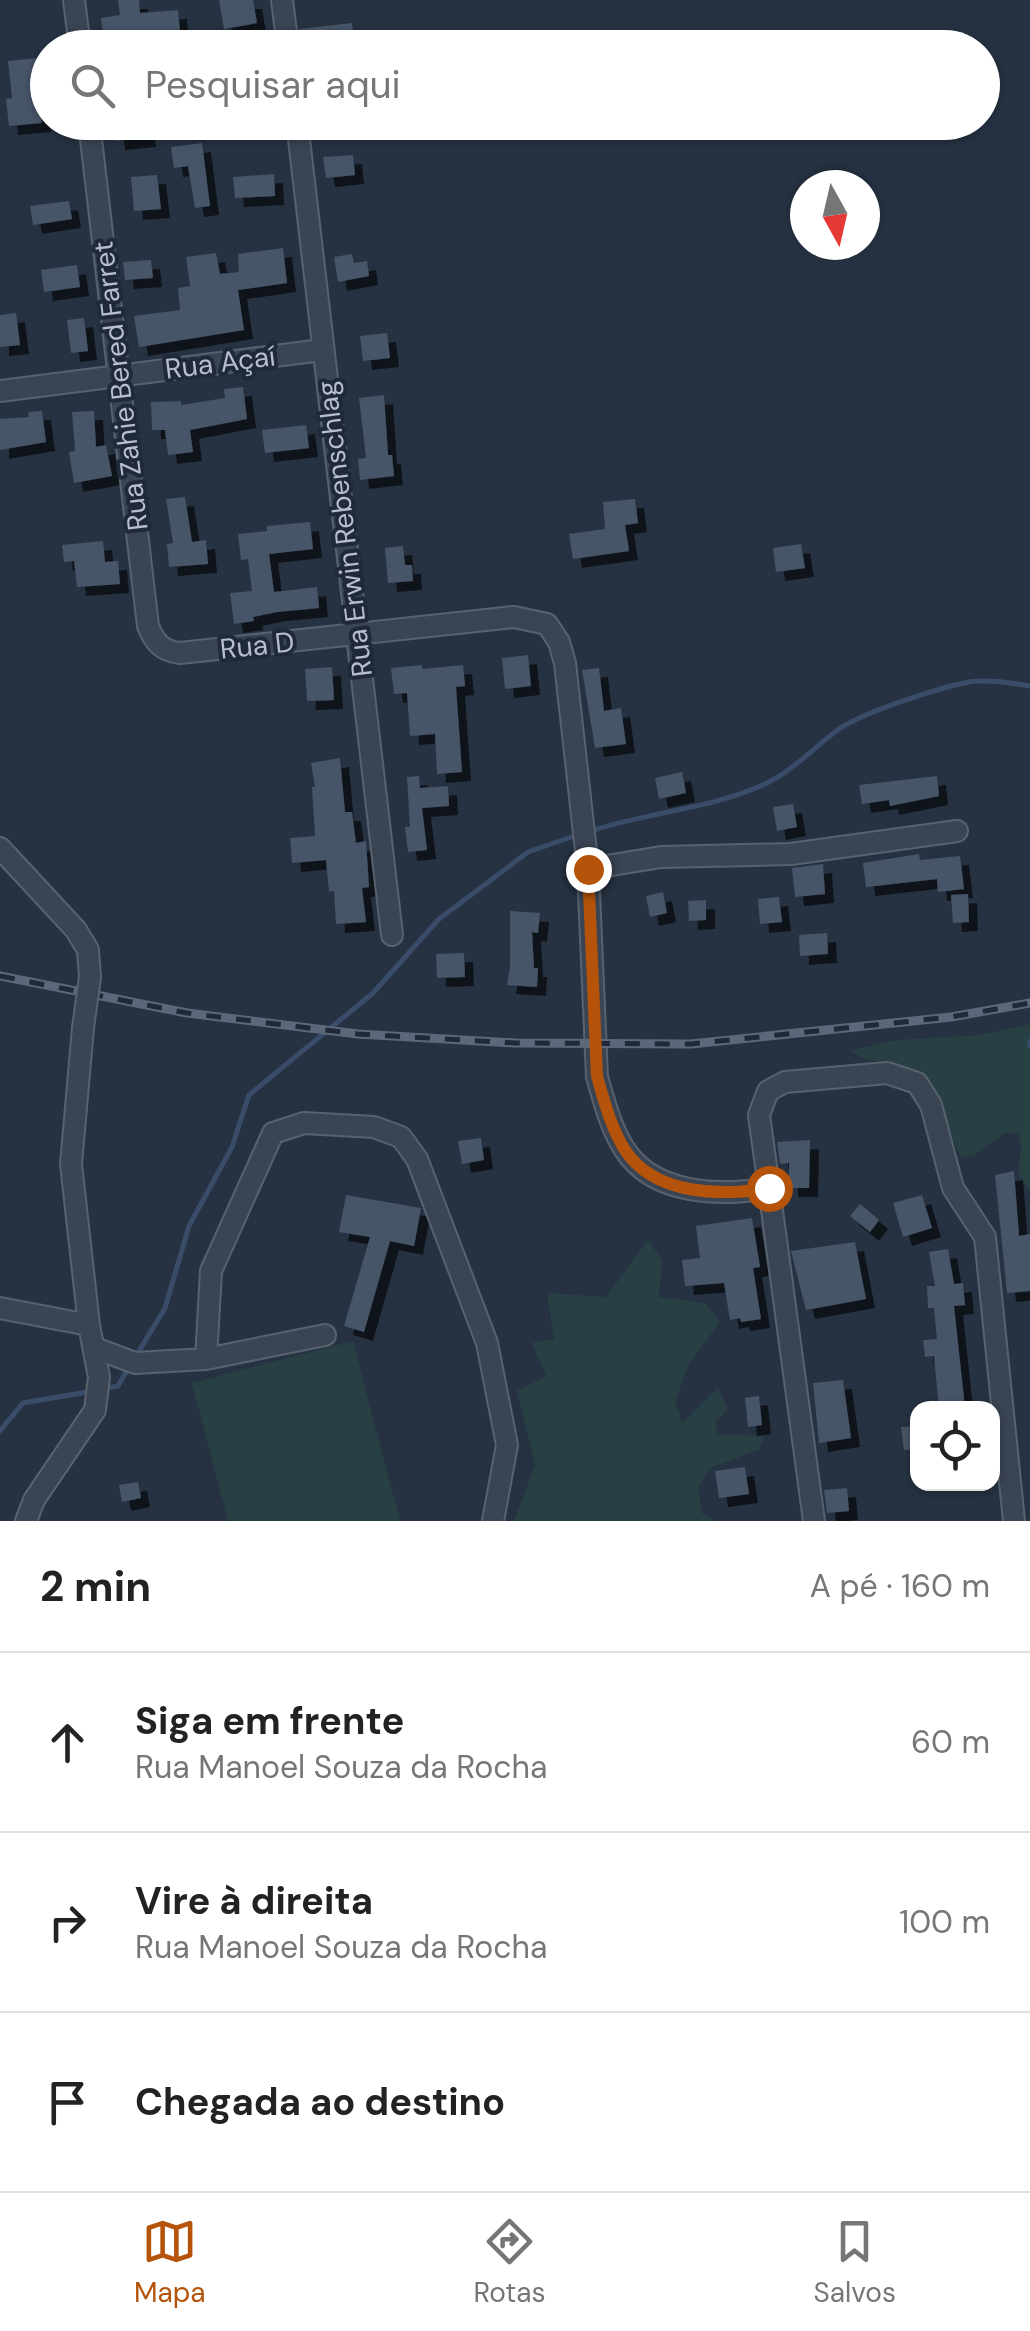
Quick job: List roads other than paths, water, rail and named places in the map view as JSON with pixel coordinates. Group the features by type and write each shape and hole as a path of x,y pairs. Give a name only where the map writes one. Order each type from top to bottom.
{"street":[{"path":"74,0 78,30"},
{"path":"282,0 286,30"},
{"name":"Rua Zahie Bered Farret","path":"91,140 148,626 159,646"},
{"name":"Rua Erwin Rebenschlag","path":"298,140 392,935"},
{"name":"Rua Açaí","path":"0,391 322,350"},
{"name":"Rua D","path":"159,646 180,653 514,616 548,624 559,642 564,663 588,869"},
{"path":"769,1188 732,1194 700,1192 666,1180 626,1152 597,1076 588,869 661,857 791,854 956,831"},
{"path":"0,848 76,930 88,950 90,977 70,1164 88,1326 99,1377 94,1410 34,1500 26,1521"},
{"path":"814,1521 759,1115 768,1092 786,1082 887,1073 917,1083 931,1105 953,1188 985,1237 1014,1521"},
{"path":"206,1359 212,1271 274,1133 304,1124 337,1123 374,1127 402,1137 417,1159 488,1343 507,1444 494,1521"},
{"path":"0,1308 88,1326"},
{"path":"95,1348 134,1363 206,1359 325,1335"}],"waterway":[{"path":"588,832 721,800 765,784 850,722 921,695 976,681 1030,686"},
{"path":"136,1356 165,1308 189,1226 232,1147 249,1095 373,993 439,919 528,852 577,835"},
{"path":"1030,1041 1030,1046"},
{"path":"103,1389 118,1386 130,1365"},
{"path":"0,1431 23,1403 93,1391"}],"railway":[{"path":"0,976 187,1013 358,1034 515,1043 691,1044 951,1017 1030,1003"}]}
